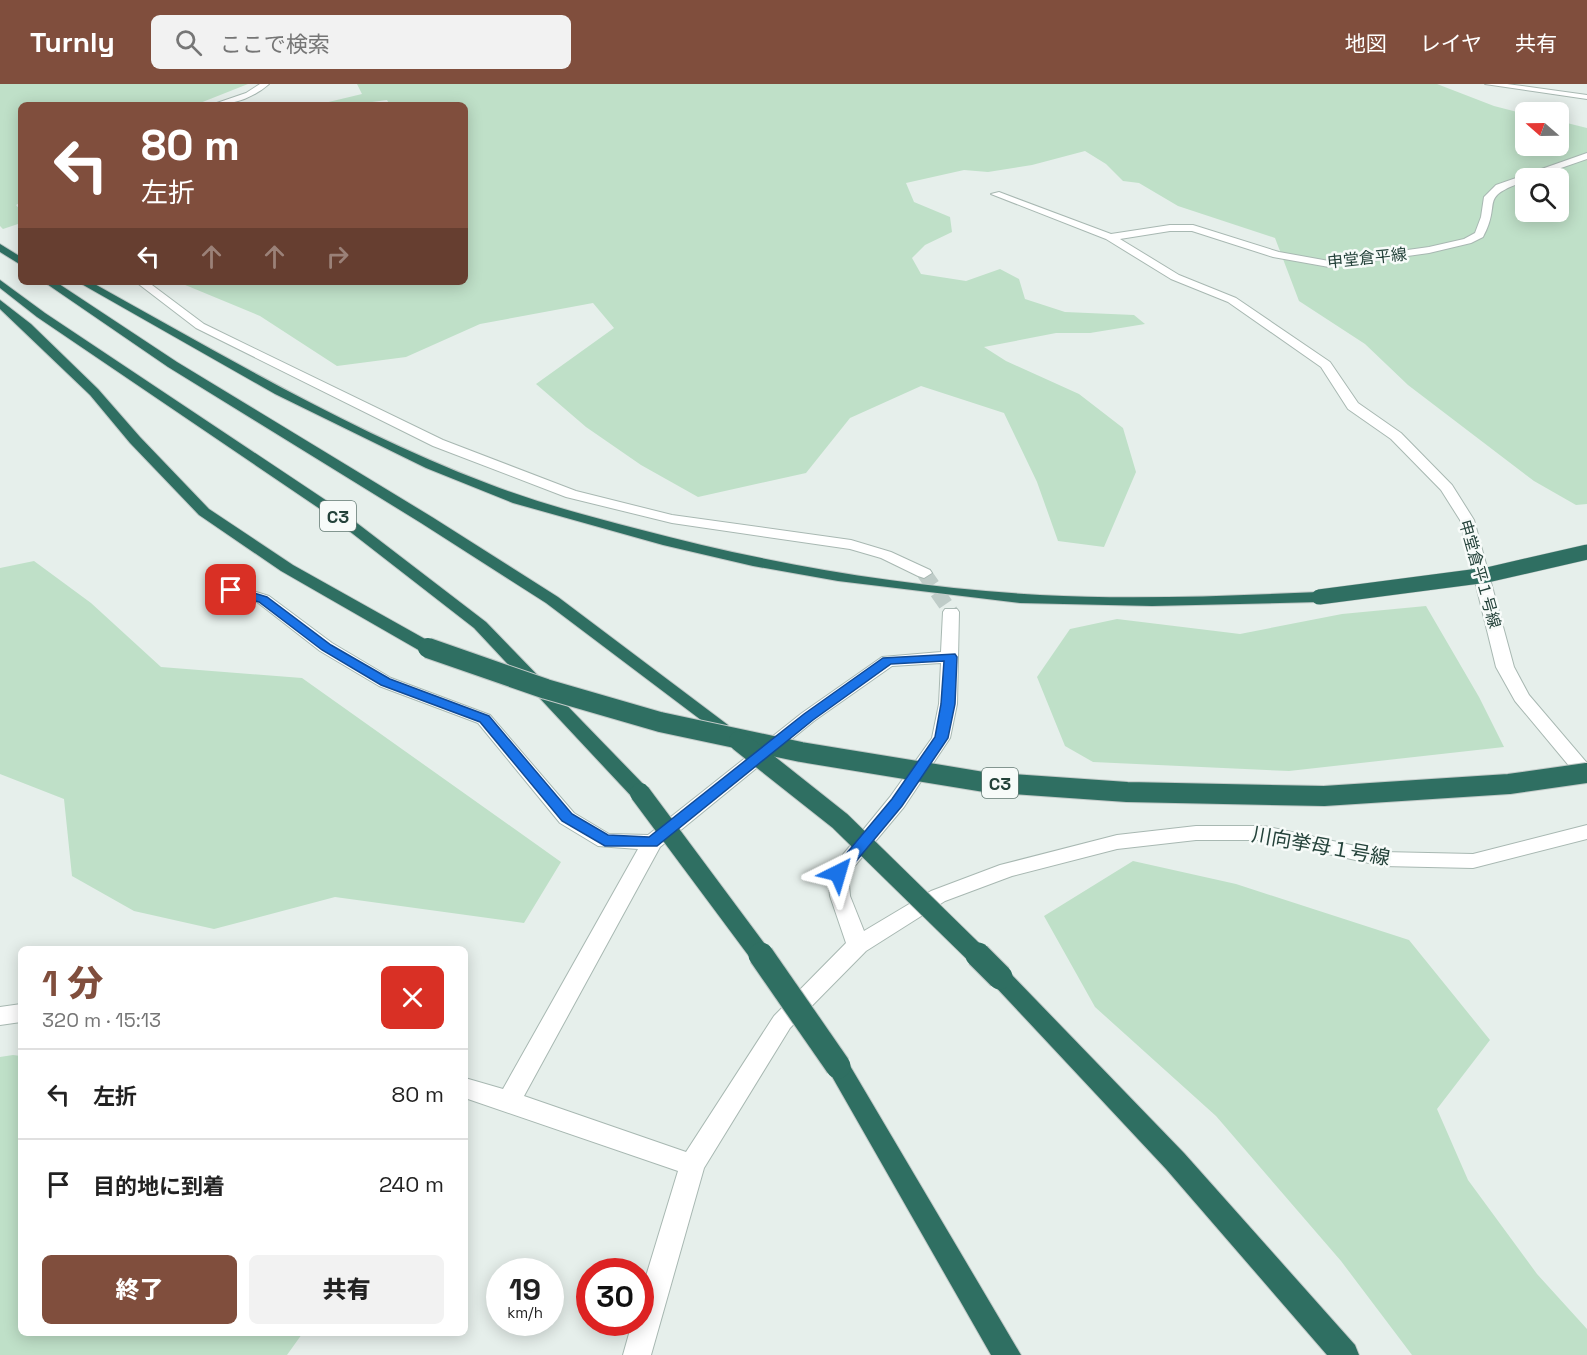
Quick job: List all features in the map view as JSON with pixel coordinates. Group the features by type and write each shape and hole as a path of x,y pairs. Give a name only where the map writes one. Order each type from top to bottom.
{"highway":[{"path":"0,236 18,246"},
{"path":"0,247 18,260"},
{"name":"C3","path":"0,283 41,315 331,510 480,625 640,793 736,919 838,1066 1007,1355"},
{"path":"53,285 110,326 181,371 284,431 553,601 719,725 840,821 1000,977 1175,1161 1345,1355"},
{"path":"88,285 291,399 396,451 496,492 567,515 674,544 786,568 907,587 1048,600 1197,602 1319,597 1448,582 1564,559 1587,552"},
{"name":"C3","path":"0,303 27,326 94,392 135,440 204,512 287,568 428,648 546,688 660,722 801,752 984,782 1127,792 1324,796 1509,784 1587,774"}],"street":[{"path":"226,102 249,95 265,84"},
{"path":"1488,84 1587,98"},
{"name":"申堂倉平線","path":"1110,237 1170,228 1192,228 1277,255 1329,264 1429,250 1467,241 1479,235 1488,212 1486,203 1488,196 1499,187 1587,156"},
{"name":"申堂倉平１号線","path":"996,194 1110,237 1175,277 1232,300 1326,365 1353,406 1396,436 1447,488 1467,520 1505,667 1521,697 1587,774"},
{"path":"145,285 200,326 438,443 571,494 672,519 851,545 886,555 924,573"},
{"path":"231,590 263,599 326,647 385,682 484,719 567,818 605,841 652,842"},
{"path":"858,945 840,896 838,873 897,802 941,738 948,704 951,612"},
{"path":"509,1101 652,842 808,717 888,661 950,657"},
{"name":"川向挙母１号線","path":"692,1165 782,1022 858,945 938,896 1007,870 1117,842 1196,833 1264,833 1383,859 1473,861 1587,832"},
{"path":"0,1016 18,1013"},
{"path":"468,1089 692,1165 638,1355"}],"green space":[{"path":"0,84 248,84 203,102 18,102 18,204 16,205 18,224 3,229 0,226"},
{"path":"357,84 1437,84 1494,106 1515,111 1515,156 1569,156 1569,124 1587,128 1587,504 1576,505 1534,481 1408,385 1365,344 1299,301 1275,238 1178,206 1139,183 1123,181 1106,164 1085,151 1032,165 988,172 964,170 906,183 914,202 950,217 952,232 925,245 912,258 921,274 966,281 1000,269 1019,279 1025,299 1065,312 1134,315 1145,324 1090,333 1056,333 984,347 1006,361 1079,394 1123,428 1136,472 1104,547 1058,541 1037,482 1004,413 921,386 850,418 806,473 698,497 641,465 586,427 536,384 614,328 593,303 480,324 406,357 337,366 260,316 185,285 468,285 468,102 388,102 387,100 329,102 362,94"},
{"path":"34,561 91,603 161,667 302,678 561,862 524,923 335,897 214,929 134,911 72,876 64,799 0,774 0,568"},
{"path":"1426,606 1479,697 1504,747 1289,771 1093,762 1065,746 1037,677 1070,629 1117,619 1240,634 1342,614"},
{"path":"1133,861 1236,884 1409,940 1490,1040 1437,1109 1468,1180 1537,1274 1587,1329 1587,1355 1412,1355 1341,1261 1216,1116 1095,1007 1044,916"},
{"path":"18,1056 18,1336 301,1336 287,1355 0,1355 0,1057"}],"tunnel":[{"path":"924,573 951,612"}],"route":[{"path":"231,590 263,599 326,647 385,682 484,719 567,818 605,841 652,842 808,717 888,661 950,657 948,704 941,738 897,802 838,873"}]}
